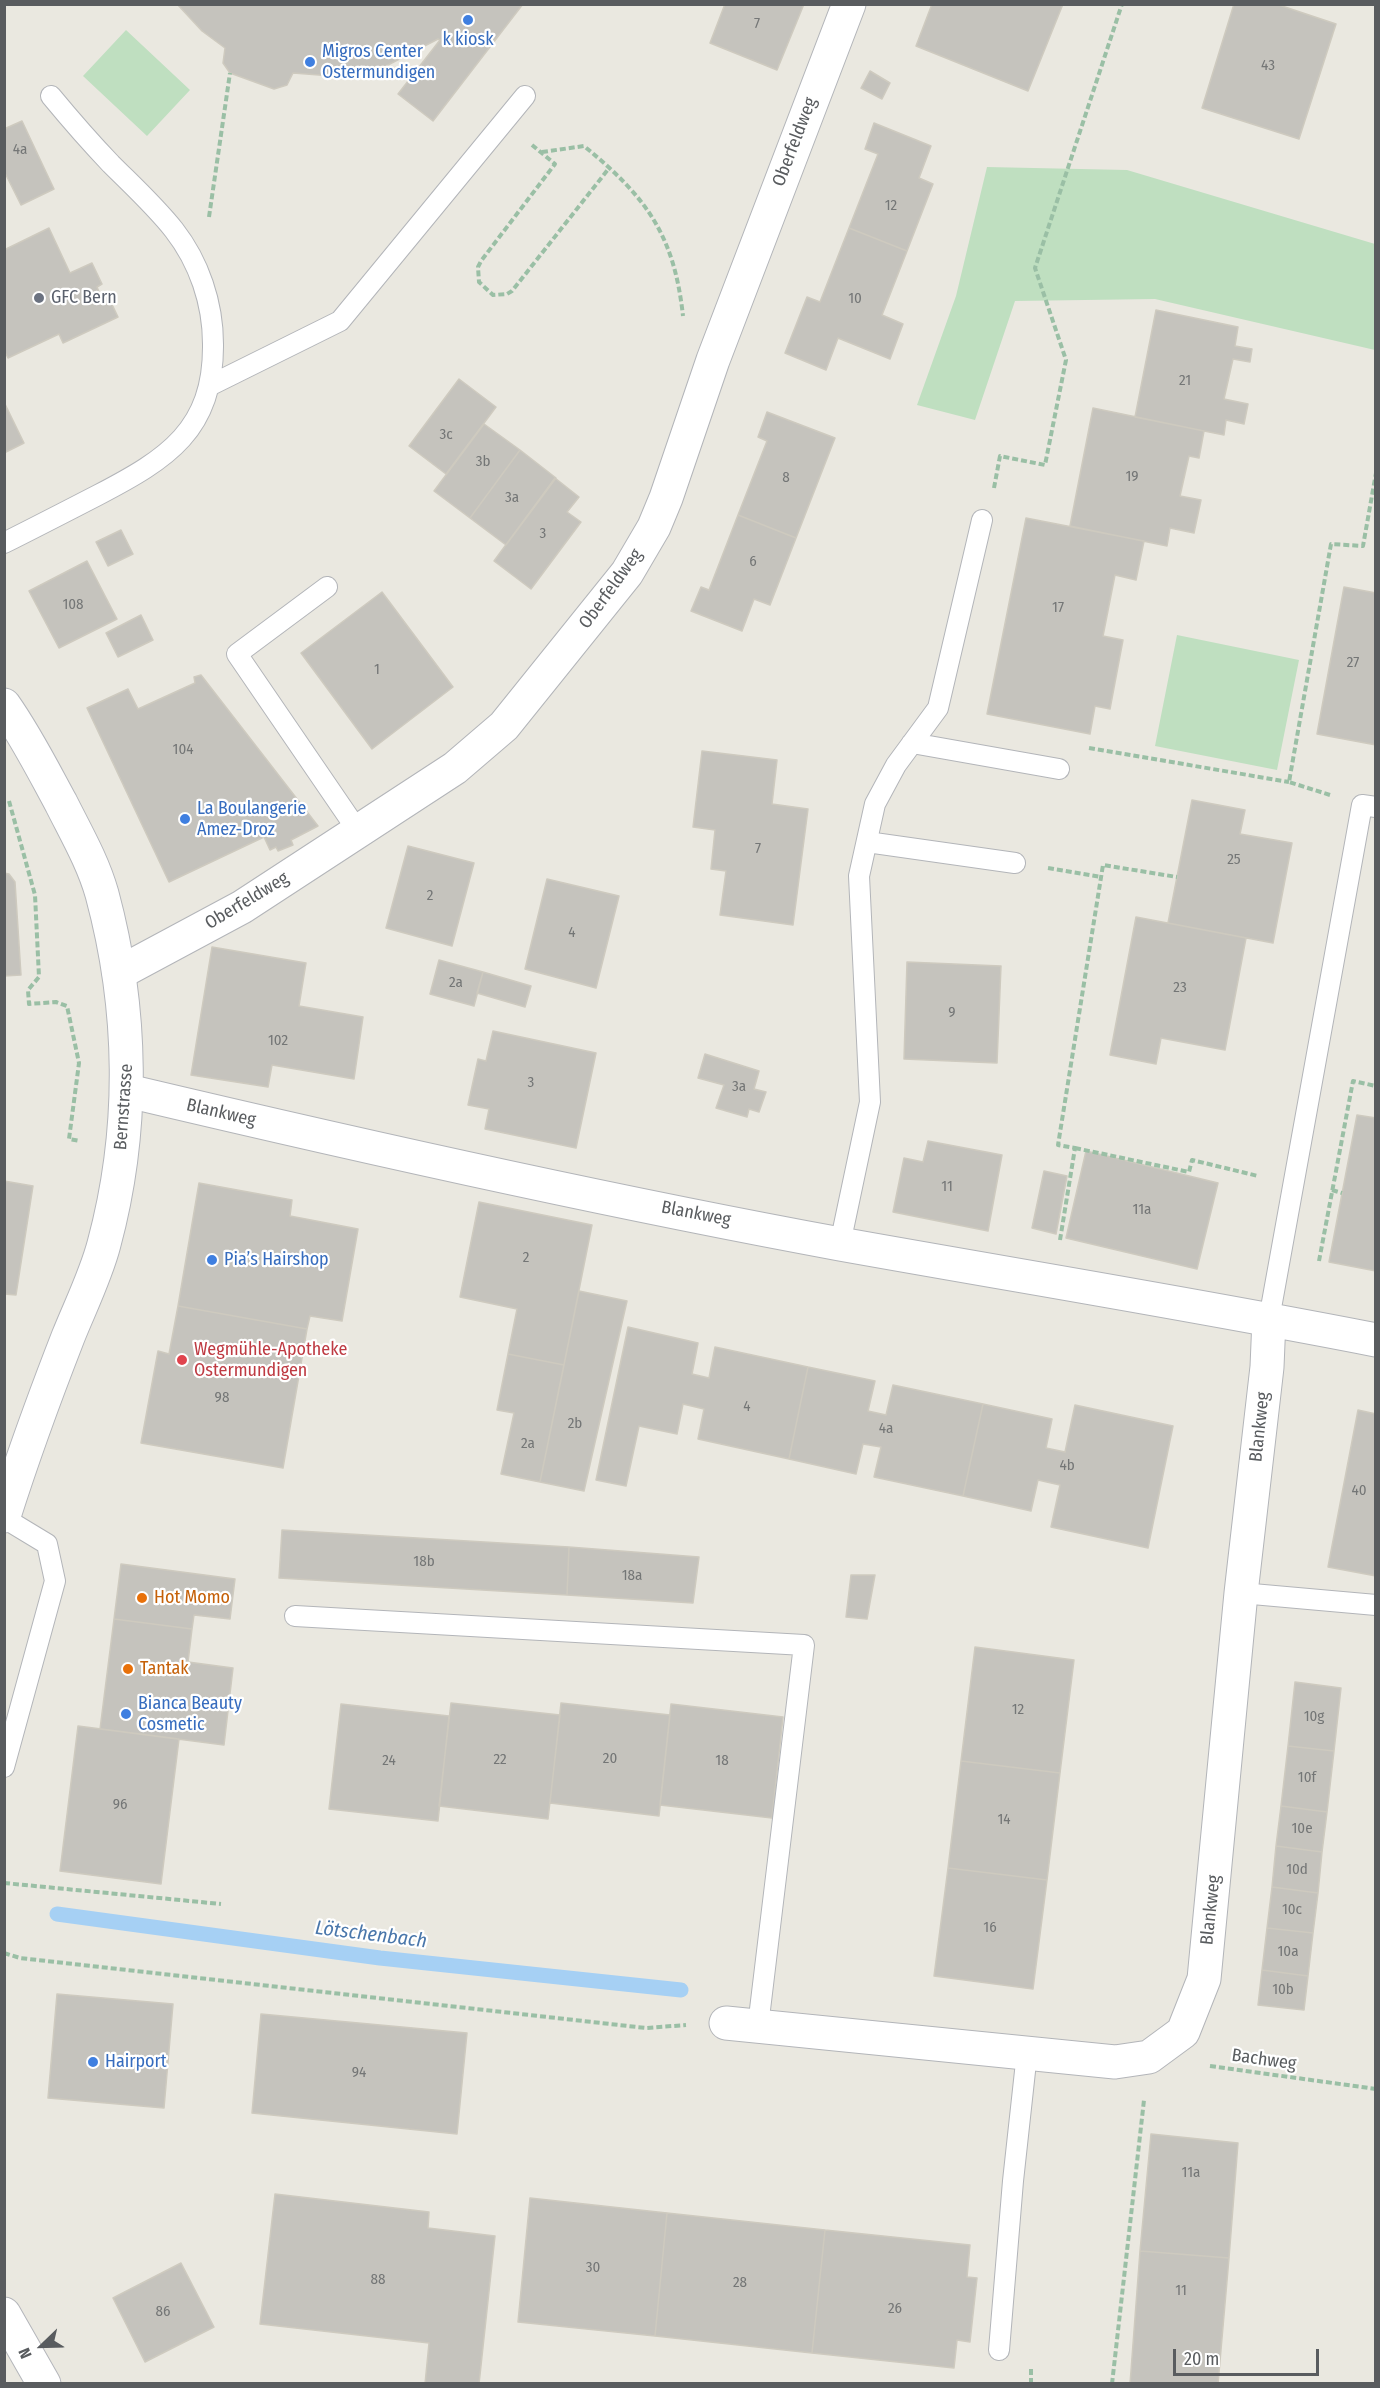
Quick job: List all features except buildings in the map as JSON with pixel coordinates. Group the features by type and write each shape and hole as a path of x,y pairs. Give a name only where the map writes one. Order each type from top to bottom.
{"street":[{"name":"Oberfeldweg","path":"119,973 242,907 455,768 504,726 627,573 654,527 666,498 713,360 849,4"},
{"name":"Bernstrasse","path":"4,705 20,727 84,848 101,892 119,973 124,1012 128,1091 122,1149 104,1245 21,1461 4,1517"},
{"name":"Blankweg","path":"128,1091 358,1146 840,1244 1269,1318 1376,1340"},
{"name":"Blankweg","path":"726,2023 1115,2062 1149,2057 1183,2032 1204,1979 1241,1593 1267,1367 1269,1318"},
{"path":"4,2314 44,2384"}],"lane":[{"path":"4,543 135,476 164,458 182,440 195,422 210,386 214,358 213,331 201,277 174,230 81,133 51,96"},
{"path":"210,386 340,321 525,96"},
{"path":"840,1244 870,1102 859,876 875,804 896,765 938,708 982,520"},
{"path":"327,587 237,654 358,831"},
{"path":"912,743 1059,769"},
{"path":"1269,1318 1369,806"},
{"path":"867,842 1015,863"},
{"path":"4,1517 47,1544 55,1581 4,1767"},
{"path":"1241,1593 1376,1605"},
{"path":"295,1616 804,1645 758,2025"},
{"path":"999,2350 1013,2181 1028,2053"}],"path":[{"path":"982,520 988,521 1000,456 1045,465 1066,360 1035,268 1122,4"},
{"path":"201,277 230,73"},
{"path":"504,122 555,164 478,267 479,282 494,295 507,294 512,291 610,167"},
{"path":"540,152 584,146 635,191 663,235 679,284 686,347 713,360"},
{"path":"1289,782 1331,544 1363,546 1376,473"},
{"path":"1081,746 1289,782 1369,806"},
{"path":"9,800 35,895 39,976 28,990 29,1004 56,1002 67,1006 79,1063 69,1139 122,1149"},
{"path":"1015,863 1101,877"},
{"path":"1177,877 1103,865 1058,1145 1189,1172 1192,1160 1294,1184"},
{"path":"1054,1280 1075,1148"},
{"path":"1332,1190 1342,1193"},
{"path":"4,1883 220,1904"},
{"path":"4,1953 20,1958 646,2028 726,2023"},
{"path":"1112,2384 1149,2057"},
{"name":"Bachweg","path":"1149,2057 1376,2089"}],"green space":[{"path":"126,30 190,90 147,136 83,76"},
{"path":"987,167 1127,170 1375,244 1375,350 1155,299 1015,301 975,420 917,405 956,296"},
{"path":"1177,635 1299,660 1277,770 1155,746"}],"waterway":[{"name":"Lötschenbach","path":"57,1914 380,1958 681,1990"}],"place":[{"name":"k kiosk","path":"468,20"},
{"name":"Migros Center Ostermundigen","path":"310,62"},
{"name":"GFC Bern","path":"39,298"},
{"name":"La Boulangerie Amez-Droz","path":"185,819"},
{"name":"Pia’s Hairshop","path":"212,1260"},
{"name":"Wegmühle-Apotheke Ostermundigen","path":"182,1360"},
{"name":"Hot Momo","path":"142,1598"},
{"name":"Tantak","path":"128,1669"},
{"name":"Bianca Beauty Cosmetic","path":"126,1714"},
{"name":"Hairport","path":"93,2062"}]}
